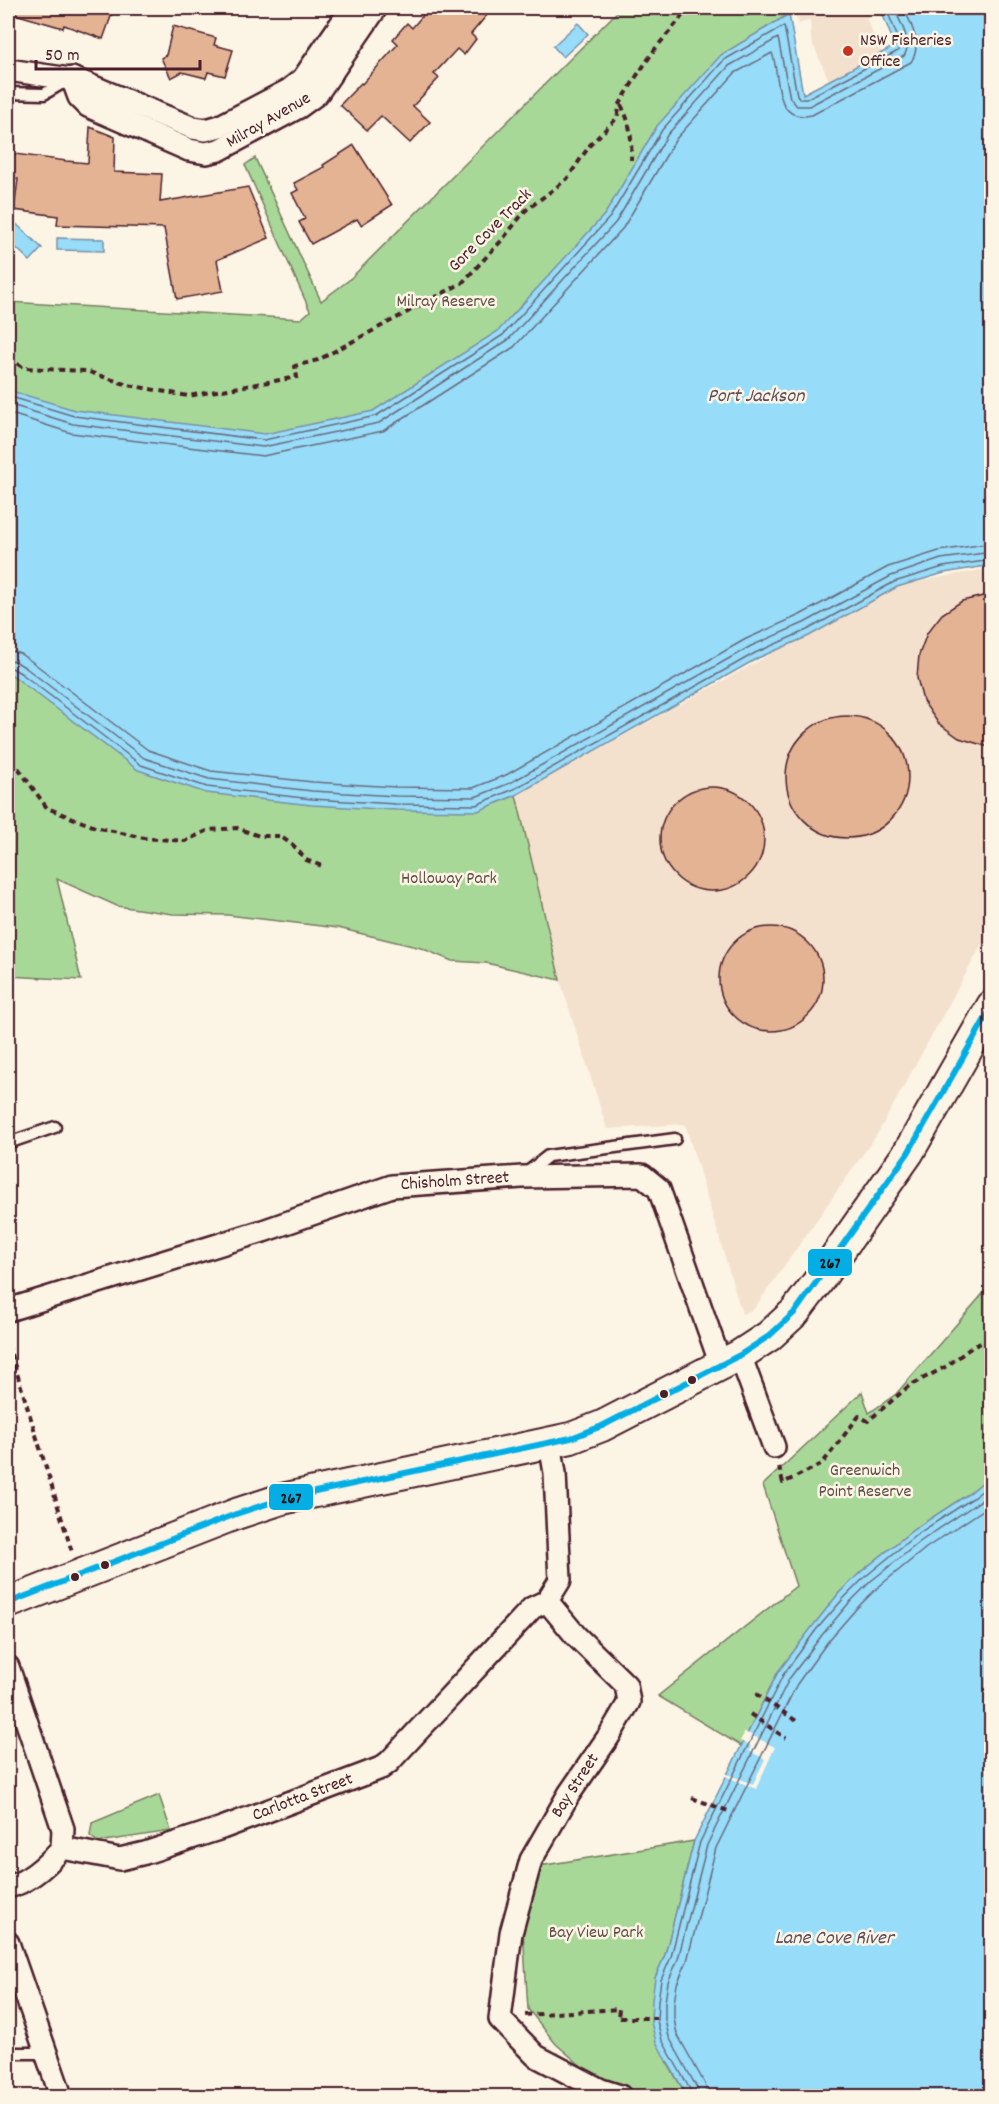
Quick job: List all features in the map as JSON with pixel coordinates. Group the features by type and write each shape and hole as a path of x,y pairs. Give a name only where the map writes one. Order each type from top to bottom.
{"street":[{"name":"Milray Avenue","path":"8,70 72,78 194,128 206,130 216,128 289,90 303,79 352,8"},
{"name":"Milray Avenue","path":"72,78 79,97 88,106 184,148 196,152 212,152 290,112 317,94 376,8"},
{"path":"8,1603 236,1514 282,1499 571,1438 602,1426 730,1360 769,1336 795,1312 817,1283 908,1153 992,1006"},
{"name":"Chisholm Street","path":"8,1310 263,1231 392,1186 522,1177 642,1175 659,1190 730,1360 774,1447"},
{"path":"547,1601 560,1580 555,1473 550,1443"},
{"name":"Carlotta Street","path":"62,1848 120,1859 145,1853 222,1828 381,1768 532,1608 547,1601"},
{"name":"Bay Street","path":"500,2019 511,1933 531,1860 569,1794 609,1736 629,1702 626,1685 576,1636 547,1601"},
{"path":"8,1668 63,1829 62,1848 50,1862 8,1887"},
{"path":"8,1943 61,2097"},
{"path":"500,2019 536,2056 620,2097"}],"lane":[{"path":"8,93 44,94 72,78"},
{"path":"8,1143 55,1127"},
{"path":"522,1177 548,1156 675,1139"},
{"path":"8,2053 45,2053"}],"path":[{"name":"Gore Cove Track","path":"8,359 26,368 86,371 128,385 188,396 297,377 295,366 318,360 462,283 525,211 567,179 590,146 617,118 620,104 636,77 687,8"},
{"path":"747,8 747,16"},
{"path":"620,104 627,117 632,137 631,160"},
{"path":"8,770 19,769 47,808 95,827 144,838 185,841 209,830 237,828 259,836 280,836 294,846 306,860 322,866"},
{"path":"774,1447 783,1483 804,1474 822,1464 859,1416 867,1422 909,1386 947,1366 972,1347 983,1342 992,1345"},
{"path":"8,1344 80,1576"},
{"path":"756,1694 798,1722"},
{"path":"750,1714 786,1738"},
{"path":"692,1798 728,1811"},
{"path":"500,2019 542,2012 619,2009 618,2018 656,2018"}],"shaded area":[{"name":"NSW Fisheries Office","path":"792,8 868,8 867,20 886,63 830,83 811,40 810,20 799,24"},
{"path":"991,568 991,937 985,939 878,1133 754,1309 742,1314 685,1124 607,1129 560,980 516,795 894,586"}],"green space":[{"name":"Milray Reserve","path":"621,8 786,8 789,14 723,54 620,199 439,398 223,451 8,403 8,302 301,319 310,311 245,165 255,158 321,301 349,280"},
{"name":"Holloway Park","path":"8,672 18,679 497,803 516,795 560,980 486,963 452,961 421,948 338,928 228,915 173,914 117,906 57,879 81,980 8,976"},
{"name":"Greenwich Point Reserve","path":"991,1287 991,1475 970,1493 913,1530 862,1571 839,1593 778,1672 741,1746 658,1696 796,1586 763,1485 862,1392 869,1413 896,1394"},
{"path":"159,1795 171,1831 98,1842 90,1836 92,1823"},
{"name":"Bay View Park","path":"694,1841 665,1955 655,1978 666,2061 687,2096 616,2096 556,2044 528,2009 523,1930 539,1866"}],"water":[{"name":"Port Jackson","path":"880,8 991,8 991,565 944,573 897,587 809,636 758,658 516,795 478,811 396,810 311,805 206,793 138,770 8,672 8,390 75,410 265,434 373,411 498,331 605,214 657,126 721,55 789,14 803,94 895,46"},
{"path":"578,23 588,34 563,57 553,46"},
{"path":"12,220 42,248 30,261 8,240 8,225"},
{"path":"57,238 104,239 104,251 57,250"},
{"name":"Lane Cove River","path":"991,1475 991,2096 687,2096 656,2042 651,2022 655,1978 665,1955 694,1841 778,1672 839,1593 862,1571 913,1530 970,1493"}],"pier":[{"path":"745,1732 775,1747 756,1789 723,1775 724,1773 753,1784 765,1759 749,1751 751,1746 740,1741"}],"building":[{"path":"9,8 114,8 103,39 64,25 63,28 8,12"},
{"path":"429,8 493,8 471,34 476,39 464,55 457,49 434,74 439,78 413,106 430,122 410,143 381,116 367,130 340,105 398,44 393,39 407,23 412,28"},
{"path":"173,26 216,38 214,45 233,50 225,76 208,72 206,78 182,72 171,78 161,58 166,55"},
{"path":"90,127 115,137 114,172 162,174 160,202 248,187 269,238 217,260 223,291 177,299 164,228 57,225 58,216 14,210 18,179 8,178 8,153 88,163"},
{"path":"354,145 392,205 361,225 357,219 311,244 299,222 305,219 292,193 298,190 294,183 324,167 323,165"},
{"path":"992,594 992,748 959,738 938,723 923,701 917,678 919,655 927,633 942,614 962,601"},
{"path":"847,716 870,721 890,734 903,754 908,777 903,800 890,820 870,833 847,838 824,833 804,820 791,800 786,777 791,754 804,734 824,721"},
{"path":"712,787 732,791 741,796 755,810 760,819 764,839 760,859 755,868 741,882 732,887 712,891 692,887 683,882 669,868 664,859 660,839 664,819 669,810 683,796 692,791"},
{"path":"771,927 791,931 800,936 814,950 819,959 823,979 819,999 814,1008 800,1022 791,1027 771,1031 751,1027 742,1022 728,1008 723,999 719,979 723,959 728,950 742,936 751,931"}],"transit line":[{"name":"267","path":"8,1603 236,1514 282,1499 571,1438 602,1426 740,1355 769,1336 795,1312 908,1153 992,1007"}],"place":[{"name":"NSW Fisheries Office","path":"848,51"}]}
